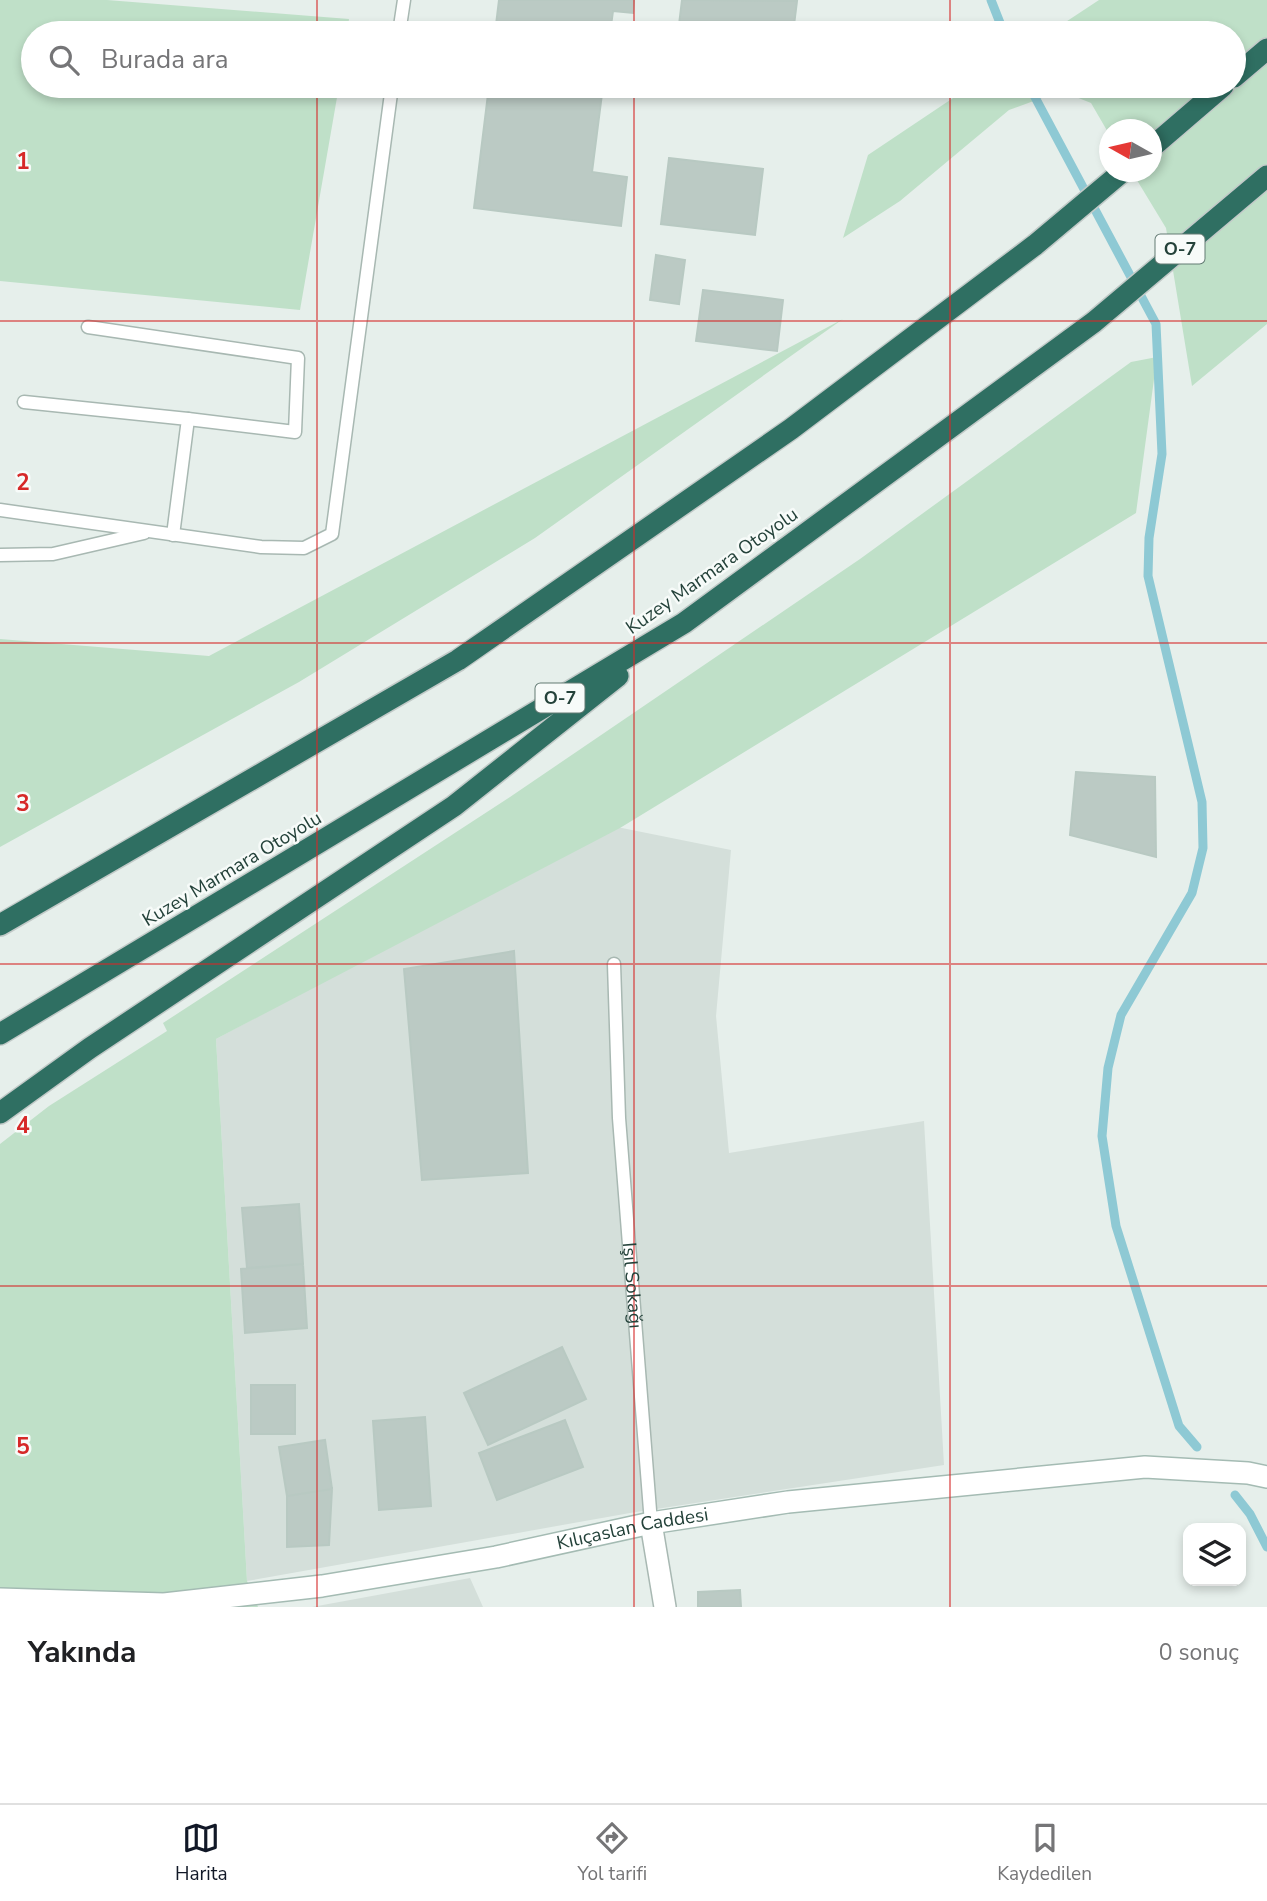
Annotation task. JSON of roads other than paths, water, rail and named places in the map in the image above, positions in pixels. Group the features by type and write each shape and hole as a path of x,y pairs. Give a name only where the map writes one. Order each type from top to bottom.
{"highway":[{"path":"1246,67 1267,49"},
{"path":"1162,138 1209,98"},
{"name":"Kuzey Marmara Otoyolu","path":"0,1034 684,623 1094,322 1267,176"},
{"path":"0,925 458,660 791,429 1035,245 1110,182"},
{"path":"0,1113 90,1048 454,806 684,623"}],"street":[{"name":"Kılıçaslan Caddesi","path":"0,1599 164,1604 322,1586 496,1557 651,1523 788,1502 1145,1467 1248,1473 1267,1478"},
{"name":"Işıl Sokağı","path":"651,1523 665,1607"}],"lane":[{"path":"401,21 404,0"},
{"path":"0,510 261,547 304,548 332,534 390,98"},
{"path":"24,402 295,432 298,358 88,327"},
{"path":"173,534 188,419"},
{"path":"0,555 53,554 151,531"},
{"name":"Işıl Sokağı","path":"614,964 619,1118 651,1523"}],"waterway":[{"path":"991,0 999,21"},
{"path":"1035,98 1156,324 1162,454 1149,538 1148,576 1202,802 1203,848 1192,893 1121,1015 1108,1068 1102,1136 1116,1226 1179,1426 1197,1447"},
{"path":"1235,1495 1250,1514 1267,1547"}]}
